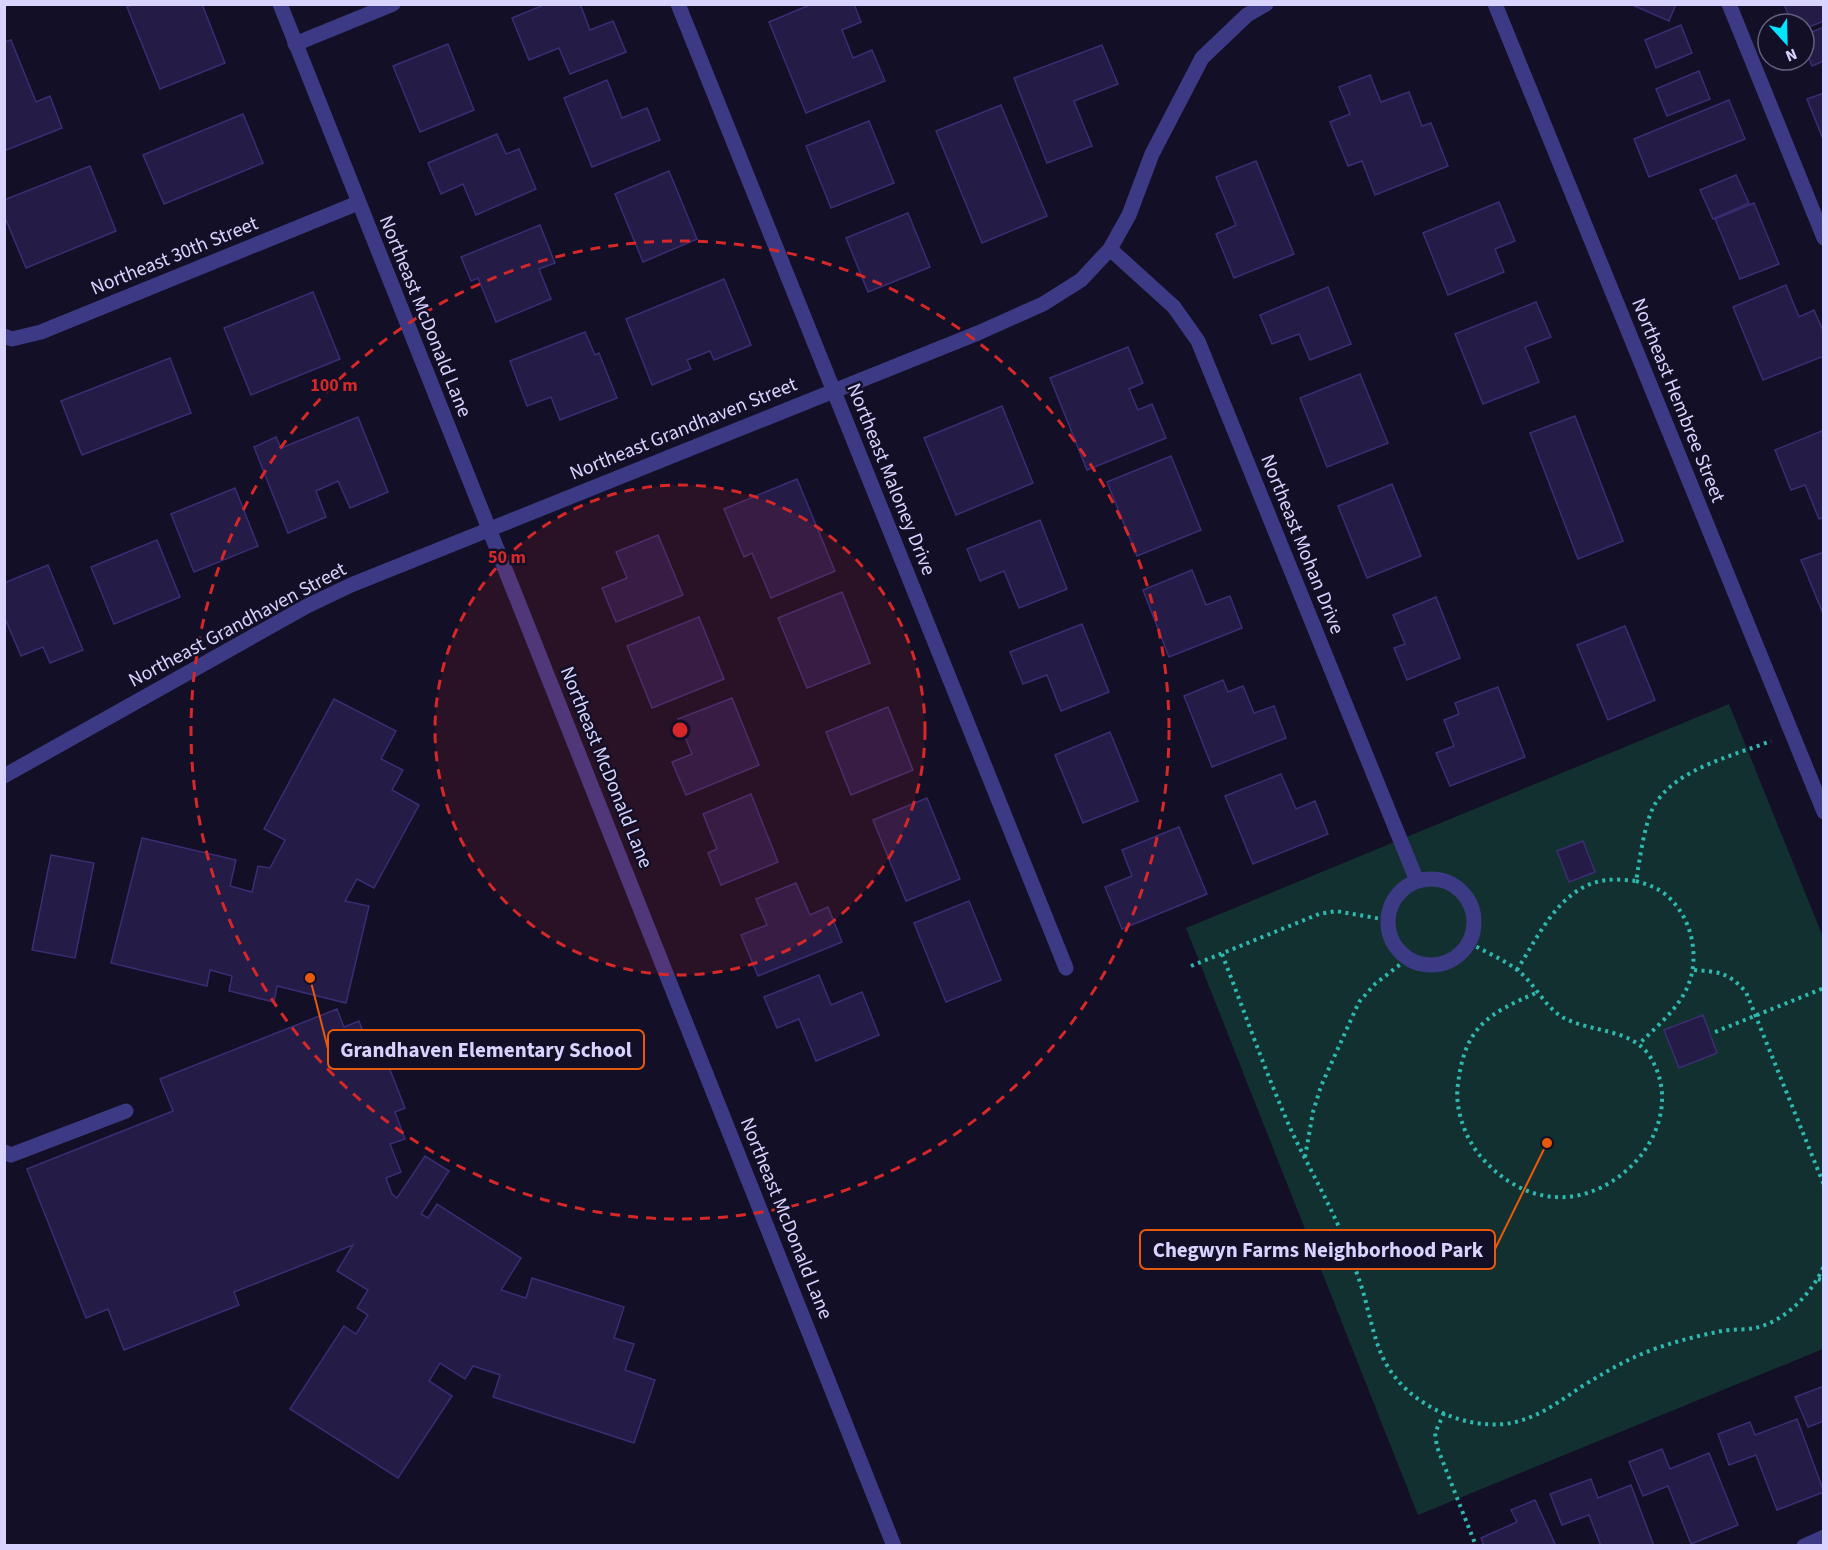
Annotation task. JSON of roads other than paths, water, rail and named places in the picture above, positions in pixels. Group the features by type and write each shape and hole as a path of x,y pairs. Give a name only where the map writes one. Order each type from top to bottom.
{"street":[{"name":"Northeast McDonald Lane","path":"280,4 894,1545"},
{"path":"296,44 393,4"},
{"name":"Northeast Maloney Drive","path":"678,4 1066,968"},
{"name":"Northeast Grandhaven Street","path":"4,776 307,606 351,585 978,333 1042,304 1081,280 1110,249 1129,215 1152,154 1202,58 1247,15 1266,4"},
{"name":"Northeast Hembree Street","path":"1495,4 1824,812"},
{"path":"1729,4 1824,238"},
{"name":"Northeast 30th Street","path":"4,336 12,339 41,332 358,203"},
{"name":"Northeast Mohan Drive","path":"1110,249 1174,307 1198,341 1417,880"},
{"path":"1437,878 1450,882 1464,893 1473,908 1475,924 1470,943 1462,953 1447,963 1429,966 1407,959 1394,946 1389,934 1387,920 1391,904 1400,891 1417,880 1437,878"},
{"path":"4,1152 11,1155 126,1111"},
{"path":"1804,1545 1824,1538"}],"place":[{"name":"Grandhaven Elementary School","path":"310,978"},
{"name":"Chegwyn Farms Neighborhood Park","path":"1547,1143"}]}
